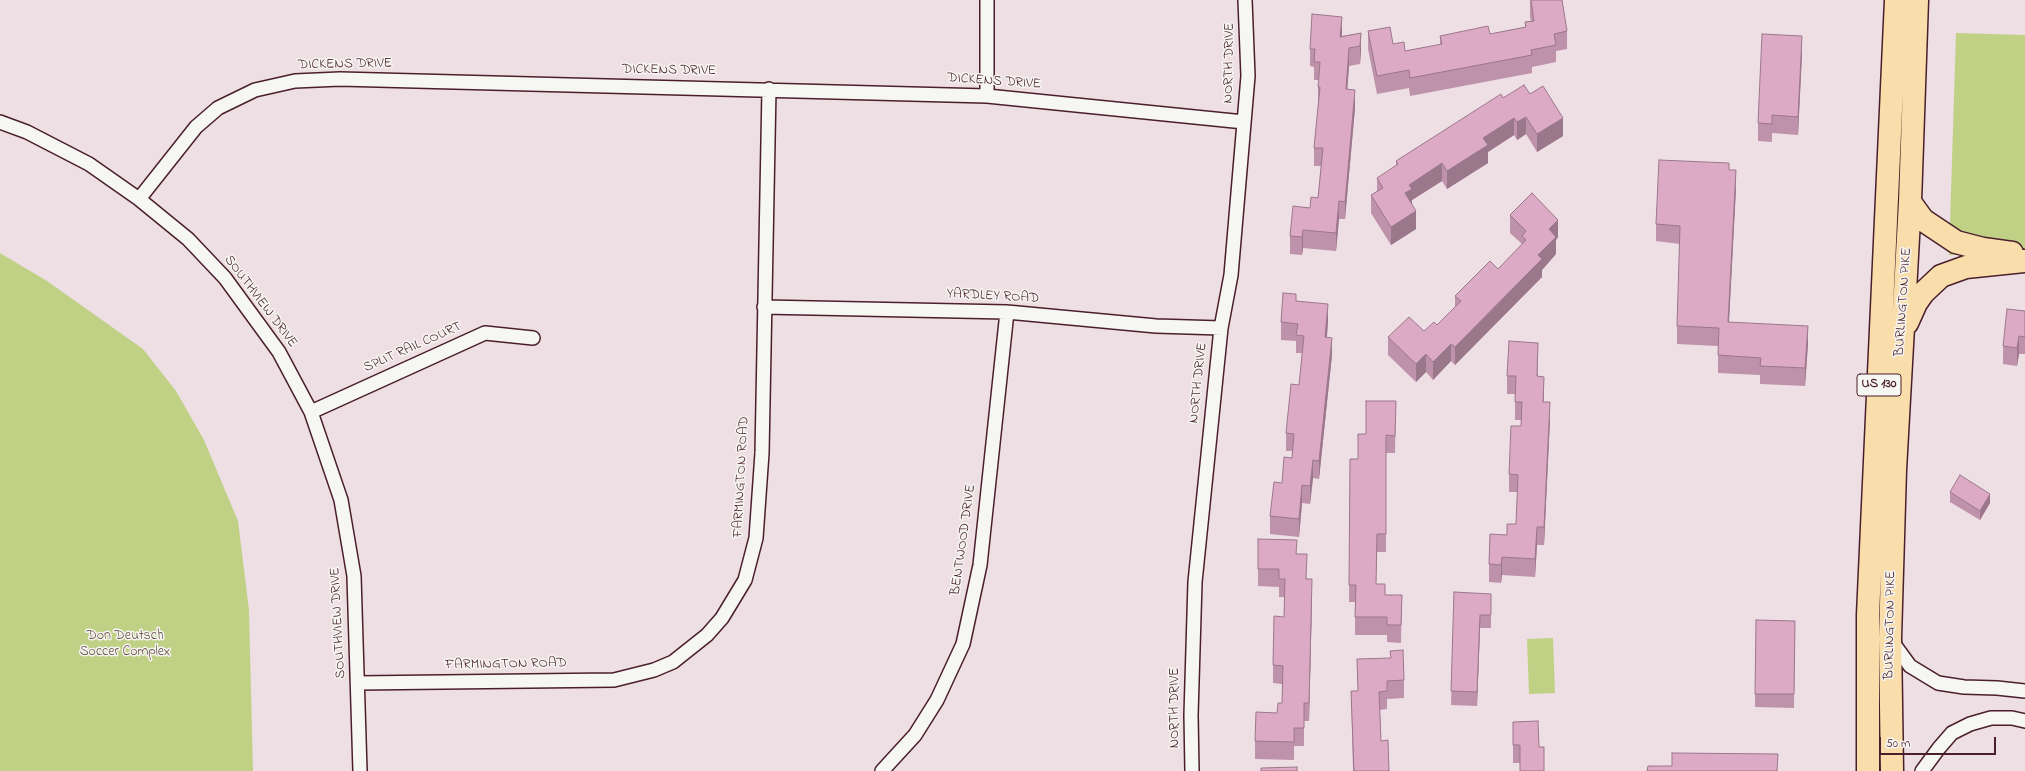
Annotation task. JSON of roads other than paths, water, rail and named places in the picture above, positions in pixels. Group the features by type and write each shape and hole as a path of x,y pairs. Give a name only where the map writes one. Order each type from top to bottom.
{"highway":[{"name":"BURLINGTON PIKE","path":"1868,771 1868,615 1896,0"},
{"name":"BURLINGTON PIKE","path":"1892,771 1890,638 1901,340 1910,202 1917,0"},
{"path":"1910,202 1923,220 1956,242 1983,250 2025,254"},
{"path":"1901,340 1911,311 1923,293 1941,276 1966,267 2025,260"}],"street":[{"path":"987,0 987,96"},
{"name":"NORTH DRIVE","path":"1192,771 1191,715 1195,582 1221,328 1231,275 1248,76 1245,0"},
{"name":"DICKENS DRIVE","path":"139,199 196,127 218,108 255,90 295,81 340,79 987,96 1244,122"},
{"name":"FARMINGTON ROAD","path":"358,683 614,680 654,670 672,662 707,635 722,618 745,580 756,538 762,453 769,90"},
{"name":"SOUTHVIEW DRIVE","path":"0,122 26,132 89,164 139,199 188,239 225,278 279,352 311,412 341,500 349,541 354,576 360,771"},
{"name":"YARDLEY ROAD","path":"764,307 1007,312 1156,326 1221,328"},
{"name":"BENTWOOD DRIVE","path":"882,771 915,736 937,700 963,644 980,565 1007,312"},
{"name":"SPLIT RAIL COURT","path":"311,412 485,333 533,338"},
{"path":"1890,638 1910,666 1938,683 1964,687 2025,691"},
{"path":"1922,771 1952,733 1970,724 1991,718 2012,718 2025,722"}],"park label":[{"name":"Don Deutsch Soccer Complex","path":"125,646"}]}
